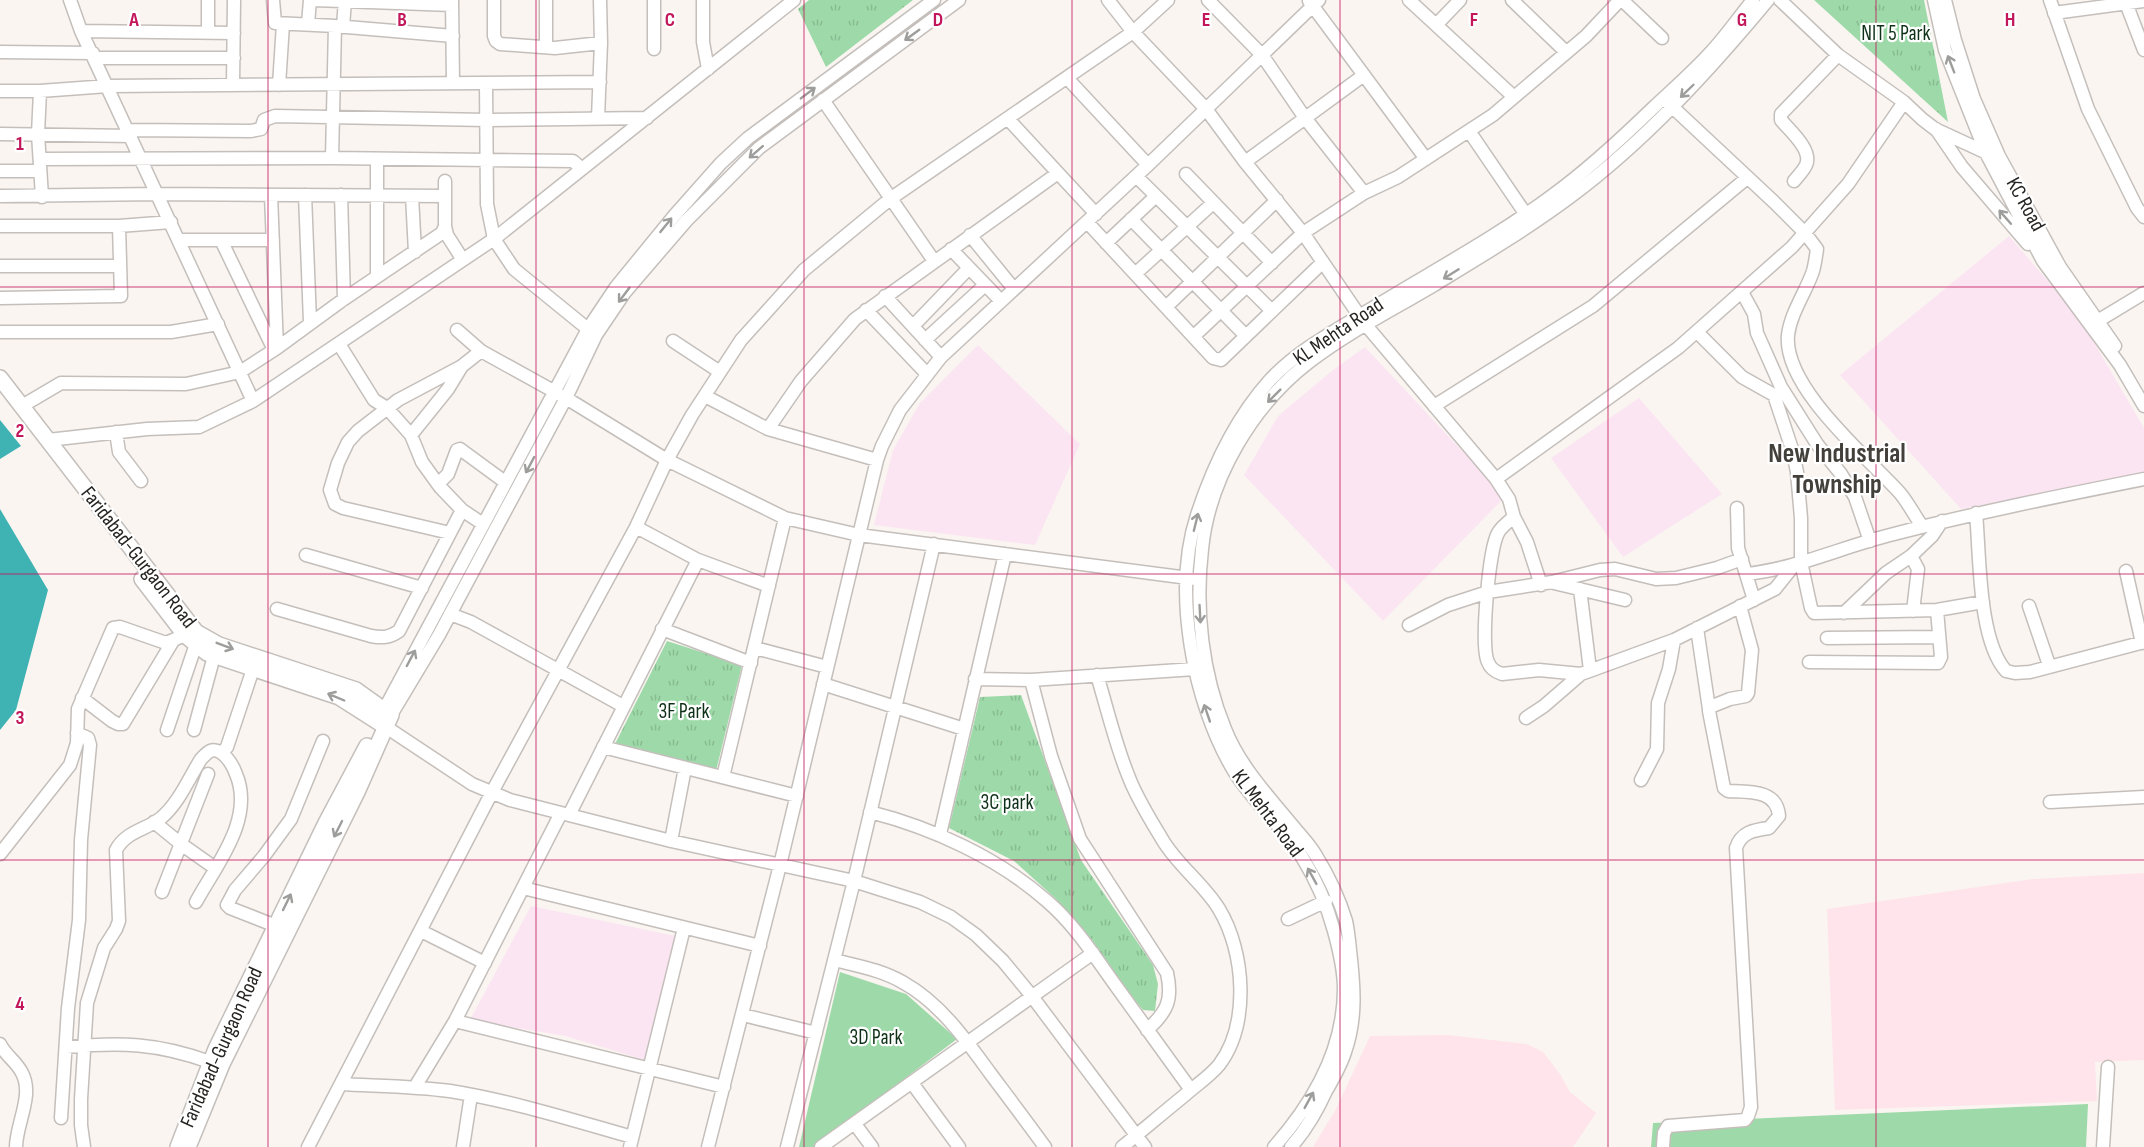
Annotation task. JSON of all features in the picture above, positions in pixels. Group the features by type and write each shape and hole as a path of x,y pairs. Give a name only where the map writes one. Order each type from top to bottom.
{"main road":[{"name":"Faridabad-Gurgaon Road","path":"0,378 48,440 186,637"},
{"name":"Faridabad-Gurgaon Road","path":"0,395 186,637 214,656 339,697 385,718"},
{"name":"Faridabad-Gurgaon Road","path":"186,637 196,632 219,645 356,690 385,718"},
{"name":"Faridabad-Gurgaon Road","path":"178,1147 210,1062 276,926 385,718"},
{"name":"Faridabad-Gurgaon Road","path":"188,1147 222,1064 357,792 385,718"}],"street":[{"path":"70,0 81,31 253,401"},
{"path":"208,0 208,32"},
{"path":"233,85 234,0"},
{"path":"273,0 275,23 453,36"},
{"path":"308,24 312,0 452,2 453,83"},
{"path":"494,0 496,41 500,44 555,48 601,43"},
{"path":"546,0 546,47"},
{"path":"598,118 600,0"},
{"path":"654,0 654,49"},
{"path":"703,0 703,42 708,69"},
{"path":"48,440 116,432 199,427 253,401 494,239 794,0"},
{"path":"385,718 553,391 592,332 616,287 674,216 721,163 748,138 934,0"},
{"path":"385,718 450,614 566,398 592,332 686,221 759,148 959,0"},
{"path":"1108,0 1133,32 1206,109 1245,162 1303,232 1362,320 1496,479 1509,499 1514,517 1547,584"},
{"path":"308,1147 491,794 636,527 667,460 741,340 804,270 890,199 1133,32 1167,0"},
{"path":"1208,0 1262,55 1305,118 1364,193"},
{"path":"1409,0 1514,97"},
{"path":"1436,25 1460,0"},
{"path":"1512,0 1566,52"},
{"path":"1194,336 1303,232 1364,193 1398,177 1493,115 1586,36 1621,0 1662,38"},
{"name":"KL Mehta Road","path":"1667,102 1753,0"},
{"name":"KL Mehta Road","path":"1291,1147 1322,1101 1346,1048 1353,1023 1354,1000 1347,924 1335,891 1314,852 1247,769 1225,731 1207,673 1189,557 1196,520 1214,468 1238,422 1271,379 1314,343 1362,320 1483,243 1528,219 1719,59 1768,0"},
{"path":"1780,0 1838,54 1904,102 1935,129 1962,167 2094,323 2144,406"},
{"path":"1934,0 1945,50 1986,153 2043,261"},
{"name":"KC Road","path":"1945,0 1974,99 1999,156 2060,267 2094,323 2144,390"},
{"path":"2050,0 2088,109 2142,210"},
{"path":"332,158 333,84 339,26 345,1"},
{"path":"2054,13 2144,1"},
{"path":"708,1147 780,865 877,460 900,410 941,357 1148,165 1262,55 1313,2 1426,159"},
{"path":"2126,3 2144,50"},
{"path":"279,85 283,24"},
{"path":"81,31 234,33"},
{"path":"0,52 234,58"},
{"path":"1794,181 1807,165 1807,156 1802,145 1780,120 1780,114 1838,54"},
{"path":"1245,162 1364,75"},
{"path":"1067,78 1148,165"},
{"path":"0,91 40,91 108,86 600,82"},
{"path":"486,83 487,204 494,239 514,269 592,332"},
{"path":"40,91 38,134 42,197"},
{"path":"823,100 934,261"},
{"path":"1667,102 1805,233 1817,249 1812,272 1788,334 1790,357 1797,375 1842,436 1901,495 1922,526"},
{"path":"1496,479 1678,348 1792,247 1848,184 1904,102"},
{"path":"0,134 251,131 261,129 264,120 270,117 487,120 647,118"},
{"path":"1008,119 1096,214"},
{"path":"1935,129 1986,153 1999,156"},
{"path":"1468,131 1528,219"},
{"path":"0,171 40,165 141,158 573,161 582,169"},
{"path":"377,159 377,276"},
{"path":"768,429 801,381 855,319 1058,173"},
{"path":"1186,174 1272,263"},
{"path":"1136,176 1271,310"},
{"path":"1434,406 1593,306 1747,178"},
{"path":"446,181 445,226 447,235 463,260"},
{"path":"0,196 158,194 445,196"},
{"path":"271,195 276,349"},
{"path":"305,195 310,322"},
{"path":"341,195 344,298"},
{"path":"412,196 415,252"},
{"path":"1106,243 1156,196"},
{"path":"1166,307 1276,200"},
{"path":"1135,274 1213,203"},
{"path":"1131,219 1246,336"},
{"path":"0,226 119,226 171,222"},
{"path":"1087,222 1213,358 1221,360 1323,262"},
{"path":"0,298 121,296 119,226"},
{"path":"22,406 62,384 186,384 240,372 276,349 344,298 442,233 445,226"},
{"path":"970,236 1014,289"},
{"path":"179,240 273,240"},
{"path":"221,240 276,349"},
{"path":"951,249 1001,301"},
{"path":"0,266 120,266"},
{"path":"913,326 969,268"},
{"path":"925,340 985,285"},
{"path":"1742,292 1754,314 1757,333 1781,387 1817,444 1841,474 1855,497 1870,541"},
{"path":"2094,323 2144,293"},
{"path":"885,296 941,357"},
{"path":"866,310 927,374"},
{"path":"0,332 171,332 218,324"},
{"path":"457,330 481,351 566,398 667,460 785,518 859,535 1194,578"},
{"path":"1697,332 1742,377 1774,394 1793,452 1797,472 1801,518 1798,563 1812,611 1844,613 1936,610 1983,602"},
{"path":"673,341 720,372"},
{"path":"339,344 374,400 387,408 411,435 422,462 438,484 462,510 483,524"},
{"path":"450,533 343,508 335,504 330,490 338,463 348,442 387,408 462,366 481,351"},
{"path":"411,435 448,389 462,366"},
{"path":"705,396 768,429 877,460"},
{"path":"116,432 119,452 141,481"},
{"path":"438,484 448,474 457,450 460,449 505,482"},
{"path":"1746,574 1768,572 1942,521 2144,479"},
{"path":"1737,508 1738,548 1754,600"},
{"path":"277,609 371,636 383,638 392,636 399,631 462,510"},
{"path":"1976,513 1988,635 2006,671 2015,674 2023,673 2143,642 2126,571"},
{"path":"1514,517 1498,533 1491,561 1484,645 1486,658 1491,667 1502,674 1539,670 1586,672"},
{"path":"723,777 785,518"},
{"path":"1844,613 1886,573 1911,556 1932,536 1942,521"},
{"path":"636,527 698,560 768,586"},
{"path":"787,1147 854,881 934,544"},
{"path":"940,834 1005,554"},
{"path":"306,555 422,588"},
{"path":"1911,556 1918,569 1913,611"},
{"path":"1409,625 1448,605 1488,592 1547,584 1600,570 1615,569 1656,579 1676,578 1742,559"},
{"path":"415,1087 455,1021 523,888 603,747 698,560"},
{"path":"1526,718 1586,672 1674,640 1775,589 1798,563"},
{"name":"KL Mehta Road","path":"1194,578 1187,612 1195,669 1207,716 1234,772 1301,856 1326,901 1337,944 1344,986 1341,1023 1329,1064 1304,1110 1274,1147"},
{"path":"1547,584 1625,600"},
{"path":"1580,589 1586,672"},
{"path":"1709,709 1718,702 1746,696 1748,693 1752,650 1740,606"},
{"path":"2029,606 2049,666"},
{"path":"1809,662 1938,663 1941,657 1936,610"},
{"path":"450,614 471,622 623,706"},
{"path":"0,854 65,772 75,753 76,714 113,628 120,627 162,642 186,637"},
{"path":"1663,1147 1664,1133 1668,1126 1745,1120 1748,1116 1750,1107 1736,848 1738,841 1750,831 1769,828 1779,816 1778,808 1770,797 1761,793 1728,791 1724,788 1697,628"},
{"path":"662,629 751,663"},
{"path":"81,698 112,722 123,724 186,637"},
{"path":"167,730 186,637"},
{"path":"1827,638 1938,637"},
{"path":"1641,780 1657,749 1658,703 1669,669 1674,640"},
{"path":"754,648 827,667"},
{"path":"194,730 214,656"},
{"path":"222,753 227,747 253,669"},
{"path":"975,680 1031,680 1195,669"},
{"path":"1097,675 1131,784 1169,849 1219,909 1233,941 1240,986 1232,1040 1218,1066 1122,1147"},
{"path":"1031,680 1051,756 1080,838 1167,973 1170,994 1167,1006 1161,1018 1147,1029"},
{"path":"823,684 964,729"},
{"path":"385,718 459,777 491,794 670,841 854,881 920,902 951,917 976,935 1031,995 1146,1147"},
{"path":"61,1118 68,1008 79,920 81,851 90,746 88,738 77,733"},
{"path":"276,926 230,908 228,901 291,819 323,741"},
{"path":"603,747 796,796"},
{"path":"84,1147 81,1116 89,993 104,948 119,921 116,850 128,836 154,822 172,806 206,754 213,750 222,753 238,777 240,807 234,836 196,902"},
{"path":"670,841 685,768"},
{"path":"162,892 208,774"},
{"path":"2050,802 2144,797"},
{"path":"870,812 940,834 1019,879 1059,913 1093,953 1191,1090"},
{"path":"154,822 215,868"},
{"path":"523,888 760,946"},
{"path":"1288,919 1326,901"},
{"path":"341,1084 415,1087 471,1095 519,1105 631,1142 684,928"},
{"path":"421,931 485,963"},
{"path":"821,1147 968,1043 1031,995 1093,953"},
{"path":"834,960 876,970 906,984 935,1006 968,1043 1046,1147"},
{"path":"743,1015 816,1033"},
{"path":"455,1021 724,1087"},
{"path":"66,1047 125,1043 183,1052 210,1062"},
{"path":"0,1044 25,1079 25,1099 17,1126 16,1147"},
{"path":"2103,1147 2108,1067"},
{"path":"912,1083 959,1147"},
{"path":"463,1147 471,1095"},
{"path":"855,1124 872,1147"}],"shaded area":[{"path":"2009,236 2079,317 2144,428 2144,473 1961,509 1840,375"},
{"path":"978,345 1080,444 1035,545 874,525 893,450 920,403"},
{"path":"1365,347 1505,497 1383,621 1244,475 1278,416 1333,370"},
{"path":"1639,398 1722,494 1623,557 1551,458"},
{"path":"2144,873 2144,1060 2095,1062 2097,1101 1835,1110 1827,909 2033,879"},
{"path":"531,906 676,936 645,1060 565,1036 470,1020"},
{"path":"1448,1035 1527,1044 1543,1052 1570,1092 1596,1113 1573,1147 1313,1147 1336,1109 1370,1036"}],"green space":[{"path":"809,0 913,0 826,67 798,9"},
{"name":"NIT 5 Park","path":"1814,0 1924,0 1948,122"},
{"name":"3F Park","path":"667,641 742,665 716,771 614,746"},
{"name":"3C park","path":"1021,695 1081,860 1153,965 1158,984 1155,1011 1143,1010 1114,974 1093,941 1055,898 1014,861 949,828 980,697"},
{"name":"3D Park","path":"840,972 906,994 957,1039 814,1147 799,1147"},
{"path":"2088,1104 2086,1147 1651,1147 1653,1123"}],"water":[{"path":"0,420 21,446 0,459"},
{"path":"0,509 48,590 16,710 0,730"}],"district":[{"name":"New Industrial Township","path":"1837,468"}]}
